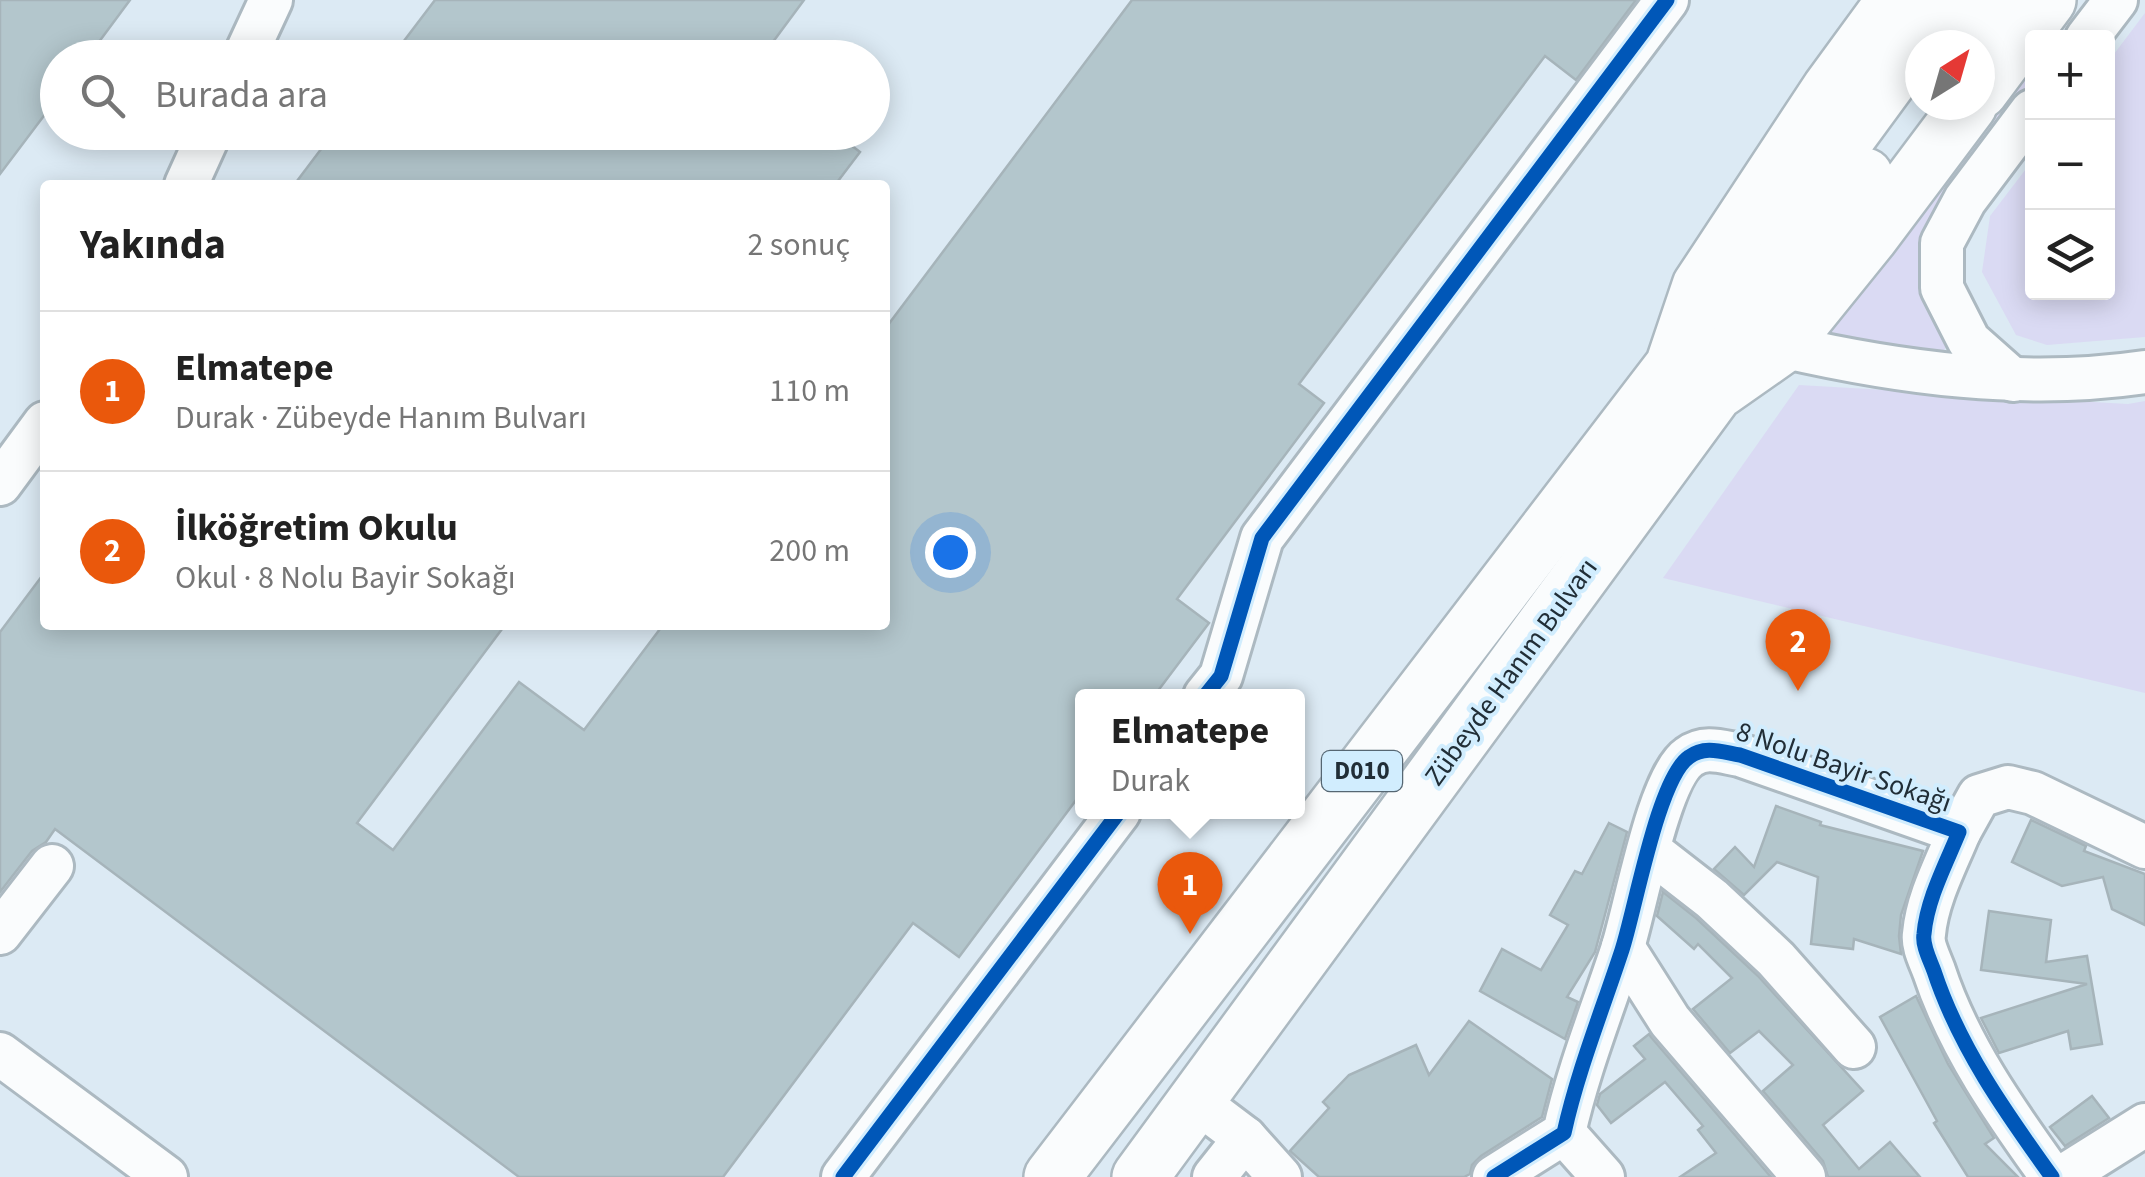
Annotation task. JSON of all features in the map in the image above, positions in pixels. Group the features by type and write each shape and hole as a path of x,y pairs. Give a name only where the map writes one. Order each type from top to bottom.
{"main road":[{"name":"D010","path":"1694,380 1700,286 1830,89 1895,0"},
{"path":"1825,199 1948,0"},
{"path":"1972,30 1994,0"},
{"path":"1995,70 2048,0"},
{"path":"1825,199 1905,116"},
{"name":"D010","path":"1694,380 1782,346 1958,120"},
{"name":"D010","path":"1694,380 1825,199"},
{"name":"Zübeyde Hanım Bulvarı","path":"1140,1177 1694,380"},
{"name":"Zübeyde Hanım Bulvarı","path":"1052,1177 1694,380"}],"street":[{"path":"253,40 272,0"},
{"path":"1211,689 1221,676 1262,538 1666,0"},
{"path":"2094,30 2116,0"},
{"path":"2013,380 1969,342 1942,288 1942,244 1965,200 2025,120"},
{"path":"188,180 202,150"},
{"path":"1782,346 1865,364 2013,380 2092,380 2145,372"},
{"path":"0,484 40,430"},
{"name":"8 Nolu Bayir Sokağı","path":"1564,1133 1575,1084 1623,947 1674,773 1688,758 1707,749 1740,756 1959,832 1922,938 1968,1050 2052,1177"},
{"path":"1959,832 1979,796 2008,786 2033,793 2145,847"},
{"path":"843,1177 1113,819"},
{"path":"1649,850 1712,898 1776,960 1854,1048"},
{"path":"0,933 52,866"},
{"path":"1623,947 1670,1022 1804,1177"},
{"path":"0,1054 166,1177"},
{"path":"1196,1100 1244,1138 1280,1177"},
{"path":"2062,1177 2145,1125"},
{"path":"1494,1177 1564,1133 1603,1177"},
{"path":"1214,1177 1244,1138"}],"shaded area":[{"path":"2145,13 2145,337 2047,345 2016,335 1982,272 1990,216 2025,170 2025,300 2115,300 2115,53"},
{"path":"2025,63 2025,112 1924,253 1953,338 1938,358 1818,337 1982,120 1995,120 1995,103"},
{"path":"1799,385 2128,404 2145,401 2145,693 1663,578"}],"building":[{"path":"0,0 130,0 100,40 40,40 40,121 0,174"},
{"path":"435,0 804,0 774,40 405,40"},
{"path":"1132,0 1636,0 1576,80 1545,56 1299,384 1324,403 1177,599 1209,623 1159,689 1075,689 1075,801 959,957 913,923 723,1177 519,1177 55,829 0,892 0,632 40,579 40,630 501,630 357,823 393,850 519,682 584,730 659,630 890,630 890,322"},
{"path":"320,150 860,152 839,180 298,180"},
{"path":"1776,806 1821,822 1820,825 1923,851 1901,915 1901,954 1854,939 1853,949 1811,944 1818,877 1777,862 1744,895 1714,869 1735,847 1754,867"},
{"path":"2031,820 2086,846 2084,851 2145,874 2145,925 2112,909 2103,877 2062,886 2012,862"},
{"path":"1609,823 1627,832 1595,952 1567,997 1578,1002 1565,1039 1480,991 1502,949 1541,970 1568,925 1550,915 1575,871 1582,874"},
{"path":"1663,892 1758,976 1863,1091 1823,1125 1859,1169 1890,1142 1920,1177 1828,1177 1823,1161 1763,1091 1793,1065 1759,1031 1730,1053 1693,1009 1732,978 1698,944 1694,949 1657,916"},
{"path":"1989,911 2051,920 2046,962 2087,956 2102,1044 2071,1049 2068,1031 1999,1053 1981,1018 2087,984 1981,970"},
{"path":"1916,996 1948,1064 1994,1138 1985,1144 2018,1177 1968,1177 1934,1123 1937,1121 1880,1017"},
{"path":"1469,1021 1552,1079 1542,1117 1481,1156 1470,1174 1319,1177 1290,1151 1329,1108 1323,1102 1349,1075 1416,1045 1429,1075"},
{"path":"1649,1034 1771,1177 1680,1177 1716,1153 1698,1130 1703,1126 1665,1082 1611,1123 1597,1105 1600,1094 1645,1059 1634,1046"},
{"path":"2092,1096 2109,1118 2065,1146 2050,1127"}],"cycle path":[{"path":"1211,689 1221,676 1262,538 1667,0"},
{"path":"1494,1177 1564,1133 1667,791 1689,757 1707,750 1740,755 1959,832 1929,908 1925,948 1970,1053 2052,1177"},
{"path":"843,1177 1114,819"}],"place":[{"name":"İlköğretim Okulu","path":"1798,691"},
{"name":"Elmatepe","path":"1190,934"}]}
